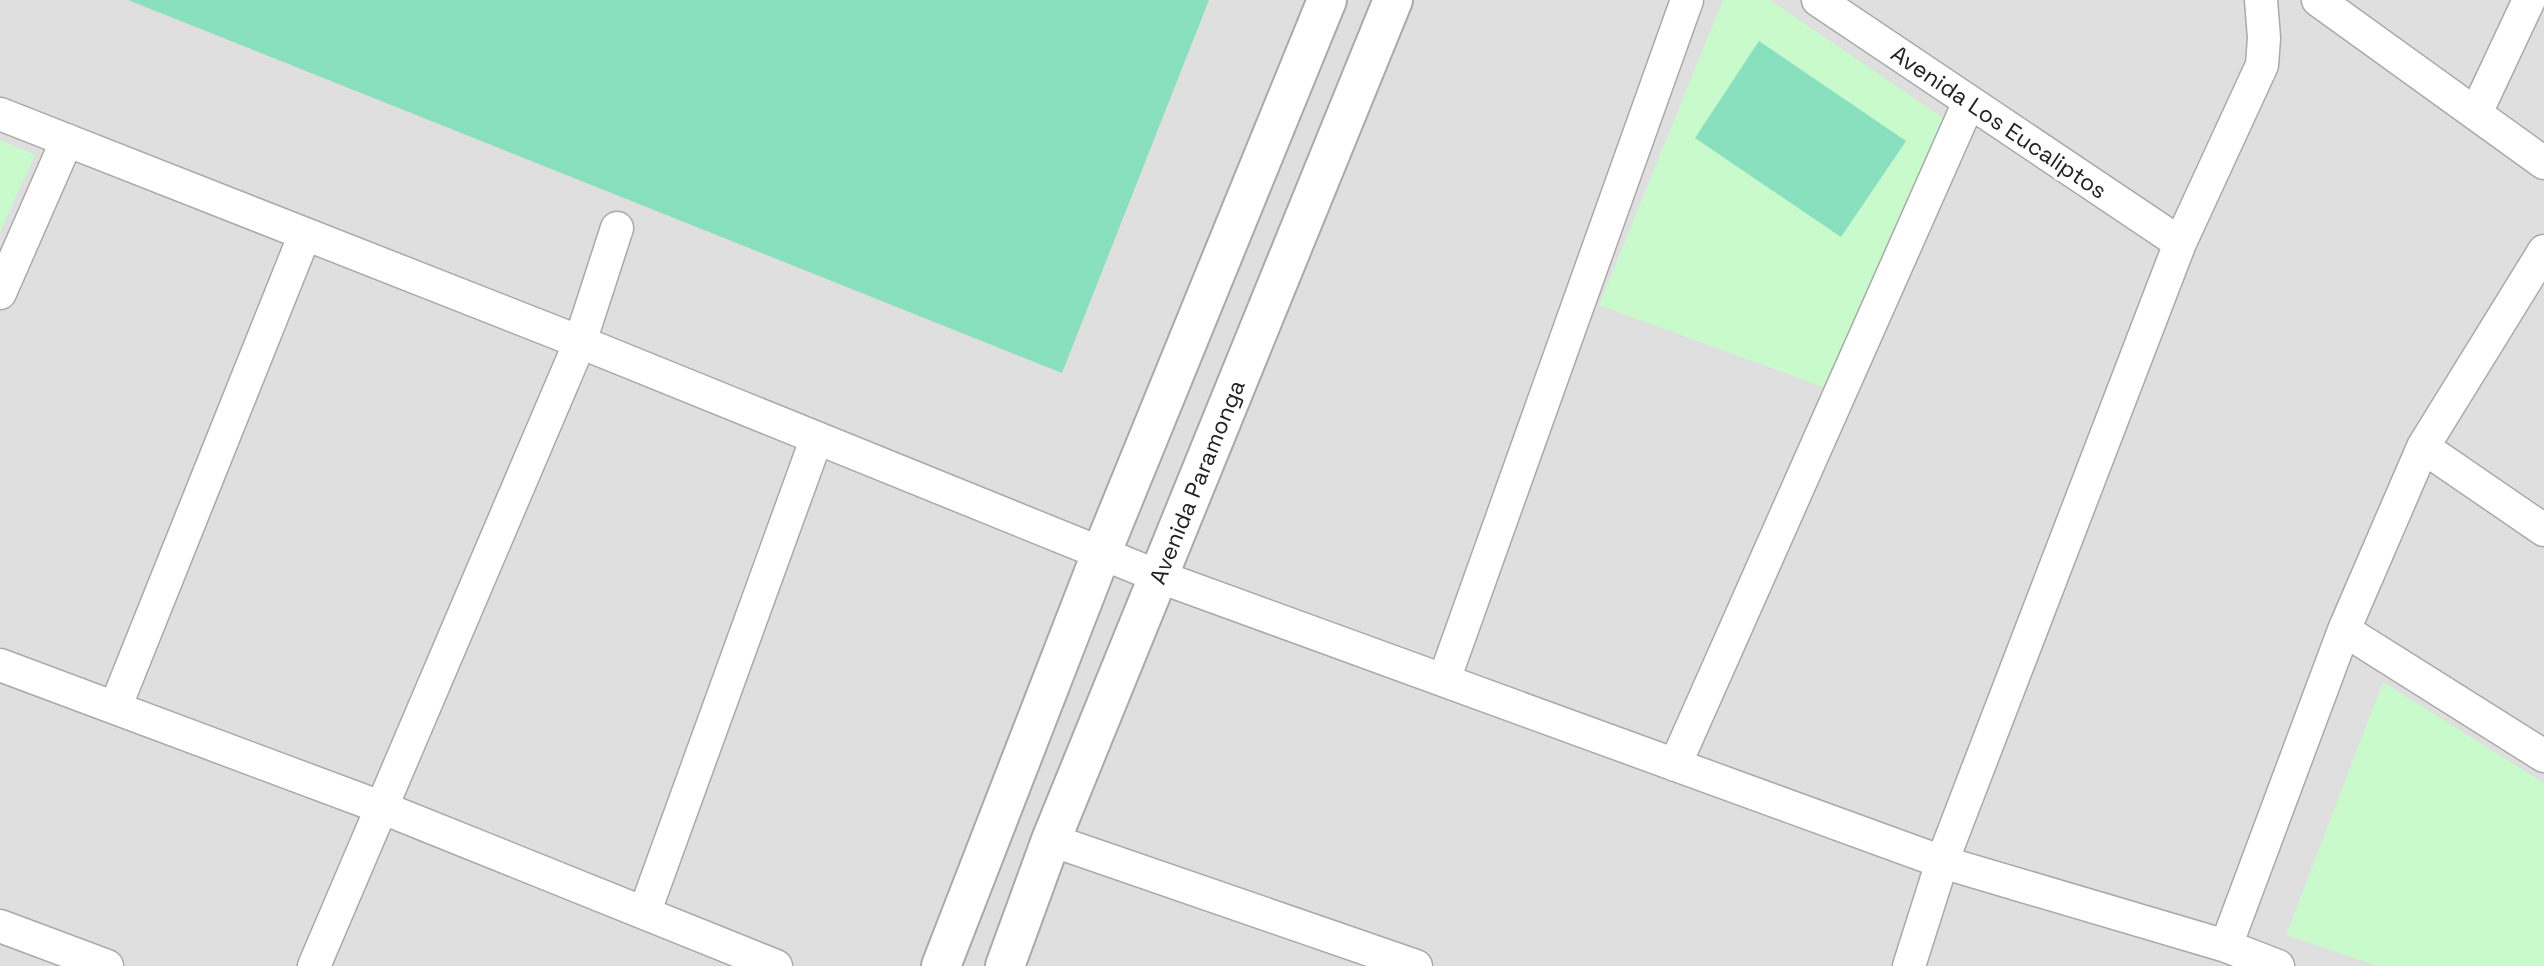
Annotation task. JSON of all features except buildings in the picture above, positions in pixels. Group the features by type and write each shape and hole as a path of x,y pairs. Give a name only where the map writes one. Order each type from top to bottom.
{"street":[{"path":"941,966 1101,554 1326,0"},
{"name":"Avenida Paramonga","path":"1005,966 1051,840 1393,0"},
{"path":"1444,680 1687,0"},
{"name":"Avenida Los Eucaliptos","path":"1818,0 2180,243"},
{"path":"1909,966 1942,862 2180,243 2262,65 2264,38 2261,0"},
{"path":"2318,0 2544,163"},
{"path":"2476,113 2529,0"},
{"path":"1675,765 1969,102"},
{"path":"0,114 580,342 816,440 1160,577 1942,862 2226,946 2278,966"},
{"path":"0,293 67,140"},
{"path":"314,966 580,342 617,228"},
{"path":"116,708 305,234"},
{"path":"2226,946 2344,630 2423,447 2544,251"},
{"path":"645,911 816,440"},
{"path":"2423,447 2544,530"},
{"path":"2344,630 2544,756"},
{"path":"0,665 383,808 645,911 776,966"},
{"path":"1051,840 1357,955 1416,966"},
{"path":"1,930 107,966"}],"shaded area":[{"path":"0,0 2544,0 2544,966 0,966"}],"green space":[{"path":"128,0 1209,0 1062,373"},
{"path":"1723,0 1770,0 1946,120 1837,392 1599,305"},
{"path":"1759,41 1906,141 1841,237 1695,138"},
{"path":"0,140 35,155 0,232"},
{"path":"2383,682 2544,783 2544,966 2378,966 2286,935"}]}
